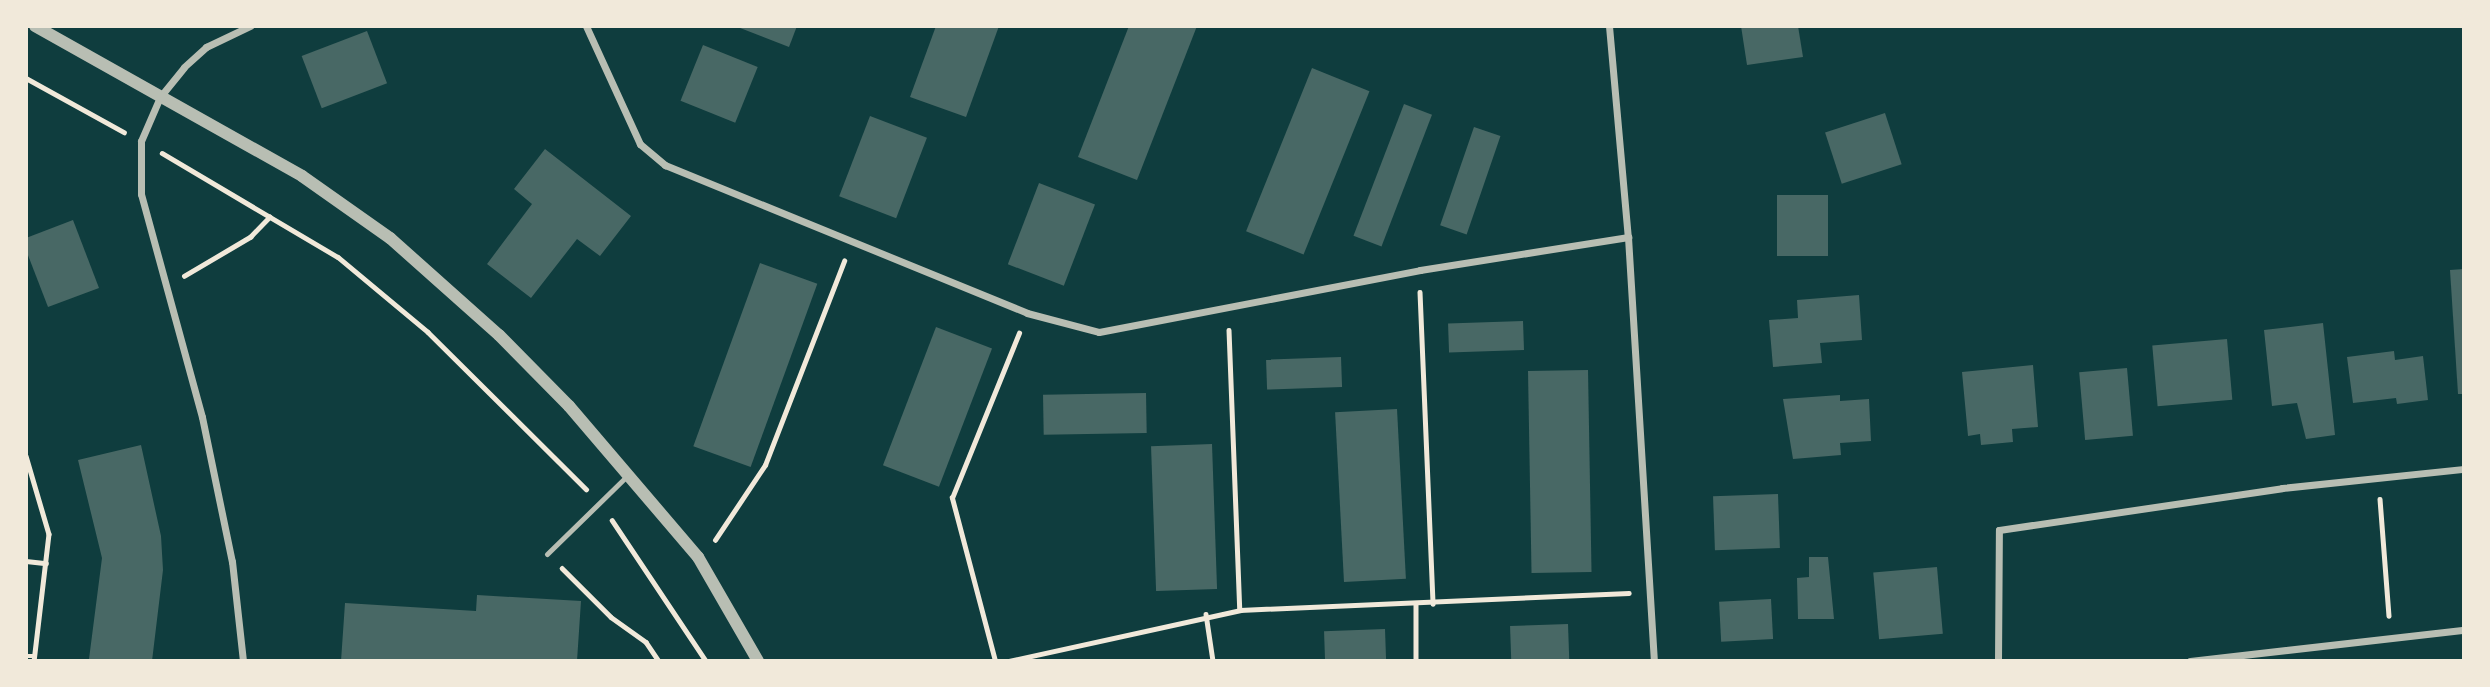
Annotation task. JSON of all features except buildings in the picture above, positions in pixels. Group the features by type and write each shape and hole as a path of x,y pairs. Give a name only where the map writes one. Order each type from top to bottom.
{"street":[{"path":"35,26 302,176 390,238 499,335 628,475 698,557 758,661"},
{"path":"243,661 230,548 189,363 164,285 141,194 141,141 160,97 206,47 250,26"},
{"path":"586,26 640,144 665,165 1027,313 1099,332 1420,270 1628,237"},
{"path":"1609,26 1628,237 1654,661"},
{"path":"1998,661 1999,530 2378,478 2464,469"},
{"path":"2190,661 2464,630"}],"lane":[{"path":"547,554 628,475"}],"path":[{"path":"26,78 141,141 338,257 428,332 600,504 706,661"},
{"path":"164,285 225,254 269,217"},
{"path":"698,557 723,533 765,465 852,240"},
{"path":"1420,270 1433,604"},
{"path":"1228,308 1240,610"},
{"path":"995,661 952,498 1027,313"},
{"path":"26,456 50,534 35,659 26,656"},
{"path":"2378,478 2391,638"},
{"path":"547,554 611,617 646,642 659,661"},
{"path":"26,561 46,563"},
{"path":"1009,661 1206,614 1240,610 1433,604 1649,592"},
{"path":"1416,603 1416,661"},
{"path":"1206,614 1213,661"}]}
